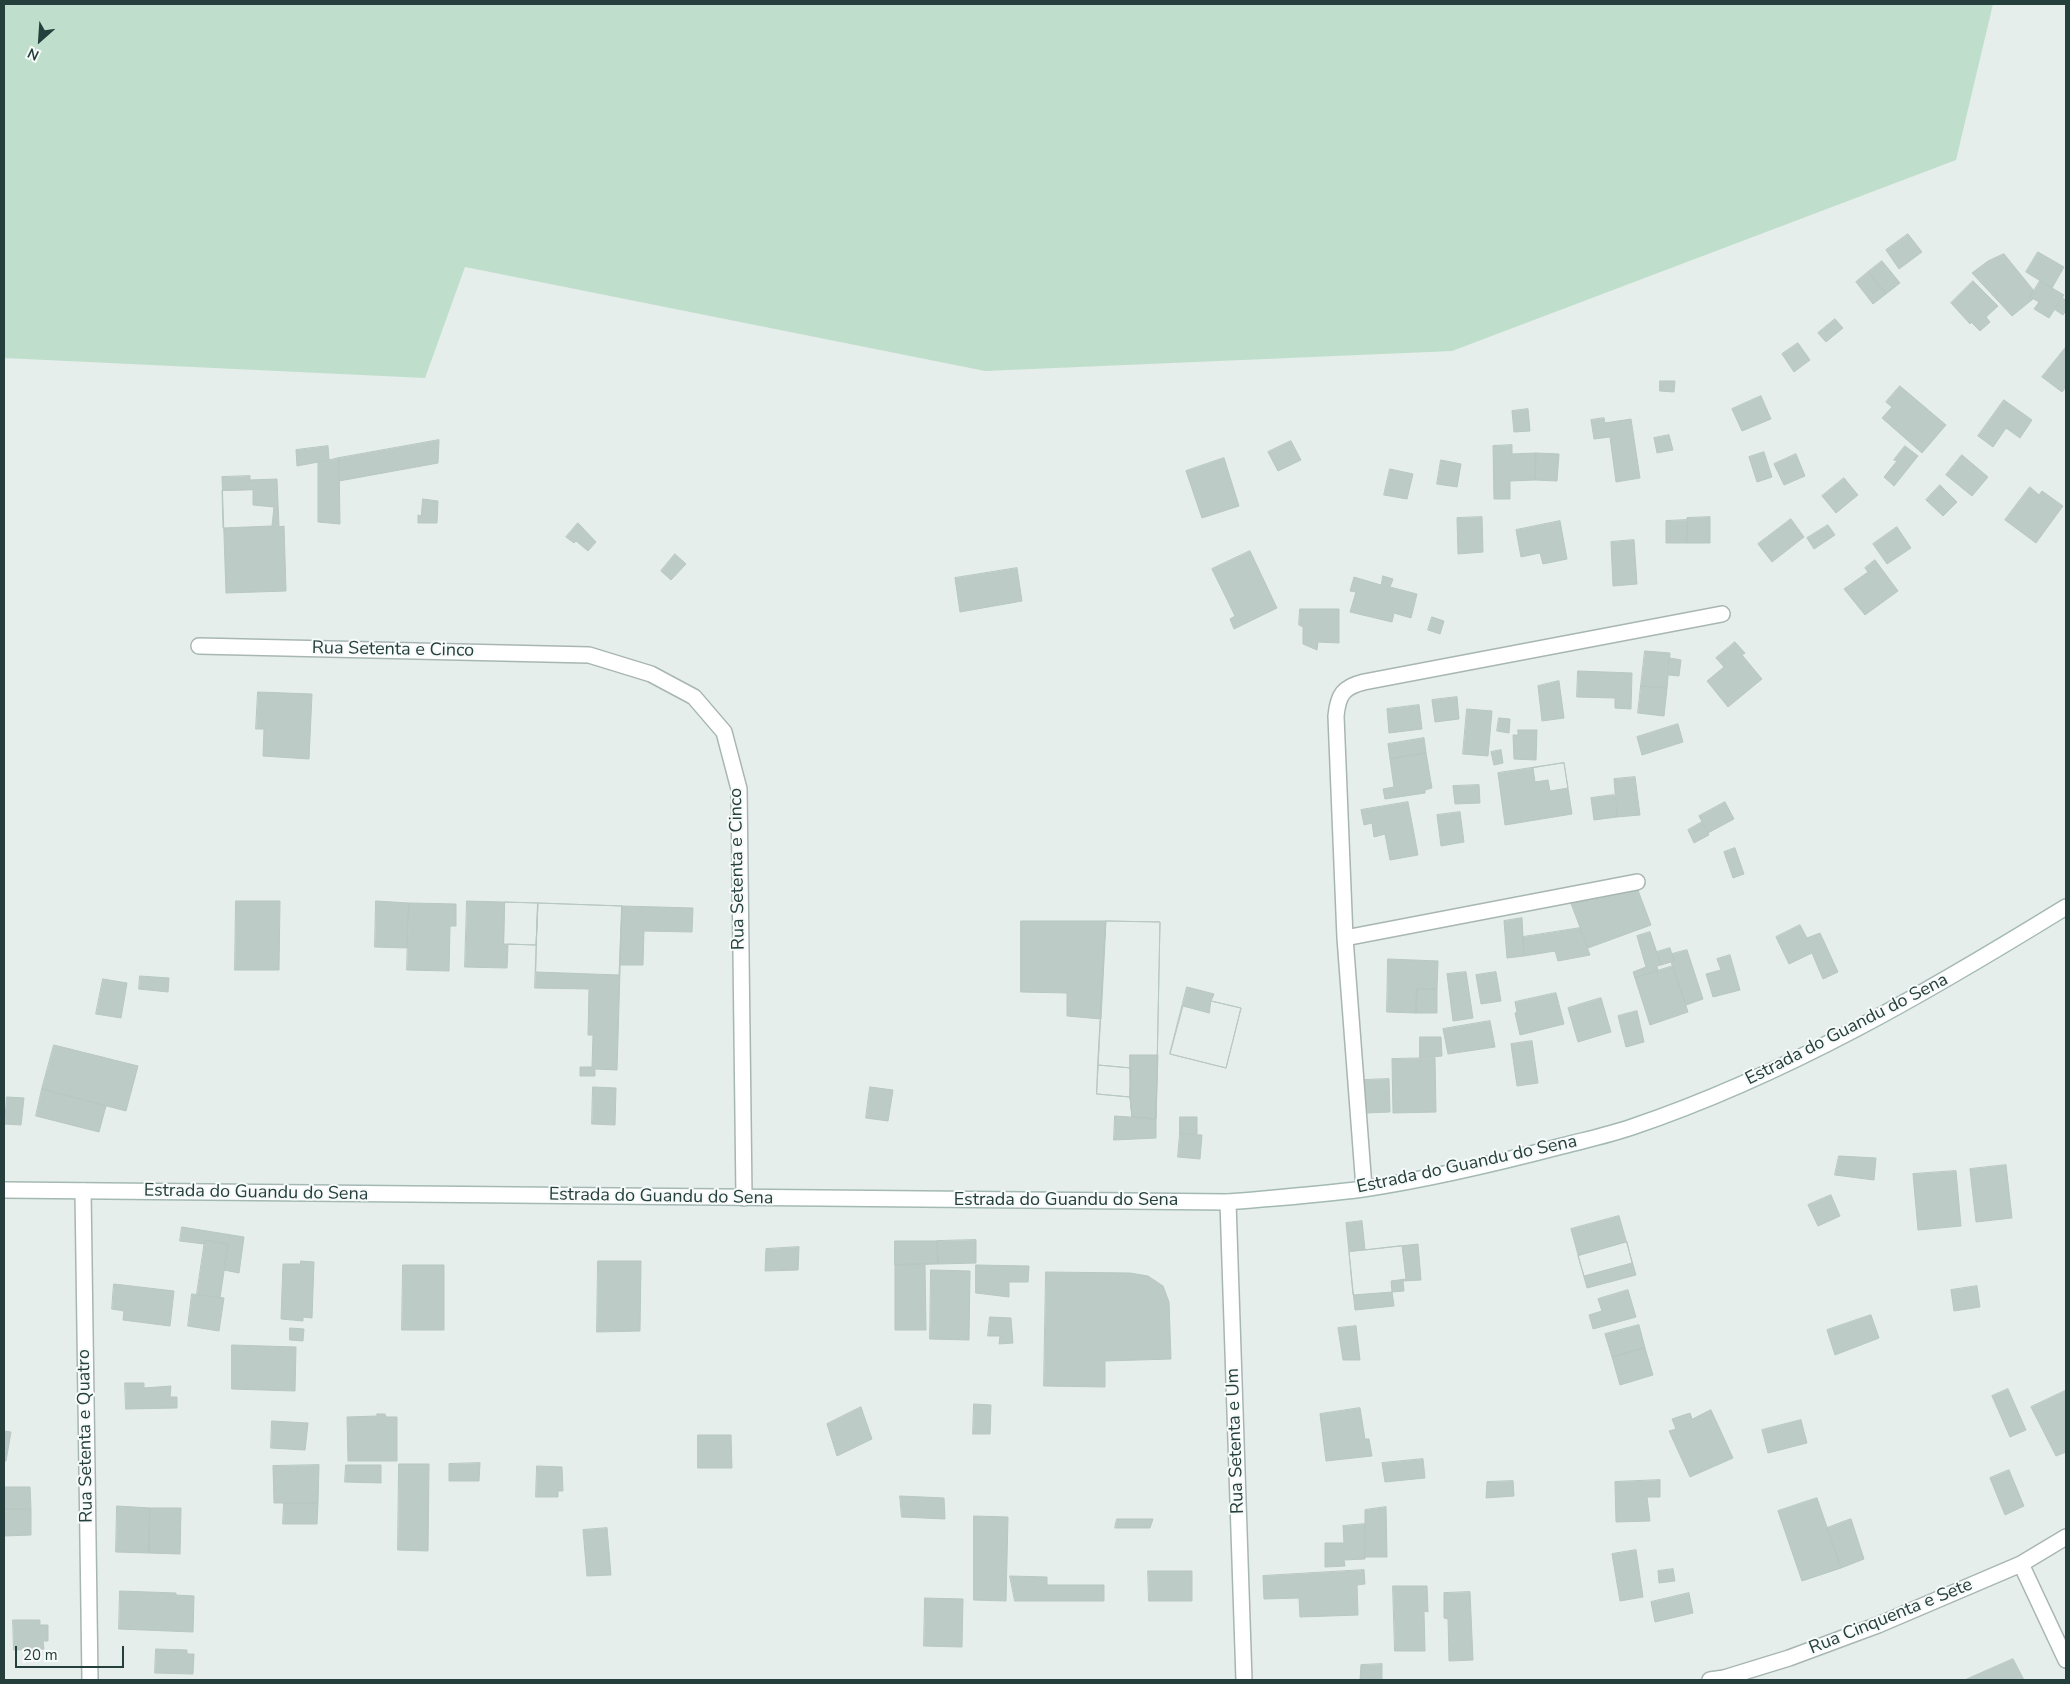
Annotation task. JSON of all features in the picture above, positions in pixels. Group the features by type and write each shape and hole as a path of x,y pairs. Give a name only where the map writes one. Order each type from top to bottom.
{"street":[{"path":"1364,1188 1345,938 1336,716 1339,699 1352,685 1364,682 1722,614"},
{"name":"Rua Setenta e Cinco","path":"199,646 589,655 651,674 694,697 724,732 739,789 744,1198"},
{"path":"1345,938 1638,882"},
{"name":"Estrada do Guandu do Sena","path":"4,1190 1228,1202 1364,1188 1435,1176 1631,1128 1759,1078 1976,963 2066,907"},
{"name":"Rua Setenta e Quatro","path":"82,1191 90,1680"},
{"name":"Rua Setenta e Um","path":"1228,1202 1244,1680"},
{"name":"Rua Cinquenta e Sete","path":"1710,1680 1724,1678 1789,1658 1878,1625 2021,1564 2066,1537"},
{"path":"2021,1564 2066,1660"}],"green space":[{"path":"4,4 1993,4 1956,160 1452,351 985,371 465,267 425,378 4,358"}],"building":[{"path":"1908,234 1922,252 1899,269 1886,250"},
{"path":"2038,252 2064,267 2052,288 2026,272"},
{"path":"2004,254 2034,291 2030,297 2033,299 2012,316 1972,273 1988,261"},
{"path":"1882,261 1900,283 1886,294 1868,272"},
{"path":"1868,272 1886,294 1873,304 1856,282"},
{"path":"1973,281 1998,306 1986,317 1990,322 1980,331 1971,322 1970,324 1951,303"},
{"path":"2040,281 2064,295 2049,318 2034,309 2039,302 2030,297"},
{"path":"2063,298 2066,301 2066,310 2063,315 2054,309"},
{"path":"1835,319 1843,328 1826,342 1818,333"},
{"path":"1798,343 1810,360 1794,372 1782,354"},
{"path":"2066,347 2066,387 2062,392 2042,377"},
{"path":"1660,381 1675,381 1674,392 1660,391"},
{"path":"1900,386 1946,425 1922,453 1882,418 1892,407 1886,402"},
{"path":"1761,396 1771,419 1742,431 1732,409"},
{"path":"2004,400 2032,420 2020,438 2006,428 1993,447 1978,436"},
{"path":"1528,409 1530,431 1514,432 1512,411"},
{"path":"1604,418 1605,423 1631,419 1640,478 1616,482 1610,437 1594,439 1591,420"},
{"path":"1669,435 1673,450 1657,453 1654,438"},
{"path":"439,440 438,463 339,481 339,458"},
{"path":"1291,441 1301,460 1278,471 1268,452"},
{"path":"1512,445 1512,454 1536,453 1535,480 1510,481 1510,499 1494,499 1493,446"},
{"path":"328,446 329,460 297,466 296,450"},
{"path":"1905,446 1918,456 1894,486 1884,477 1897,461 1894,460"},
{"path":"1764,452 1772,477 1757,482 1749,457"},
{"path":"1536,453 1559,454 1557,481 1535,480"},
{"path":"1796,454 1805,476 1784,485 1774,464"},
{"path":"1962,455 1988,477 1972,496 1946,475"},
{"path":"339,458 340,524 318,522 318,463"},
{"path":"1224,458 1239,506 1202,518 1186,471"},
{"path":"1441,460 1461,464 1457,487 1437,484"},
{"path":"1390,469 1413,474 1407,499 1384,495"},
{"path":"250,476 250,480 277,479 279,527 284,526 286,591 226,593 222,477"},
{"path":"1844,478 1858,495 1836,513 1822,496"},
{"path":"1940,485 1957,502 1943,516 1926,500"},
{"path":"2030,487 2039,495 2042,491 2063,506 2036,543 2005,520"},
{"path":"253,490 253,505 274,507 272,526 223,528 222,491"},
{"path":"423,499 438,501 437,523 418,523 418,515 421,516"},
{"path":"1482,517 1483,552 1458,554 1457,518"},
{"path":"1710,517 1710,543 1687,543 1687,518"},
{"path":"1791,519 1804,537 1772,562 1758,544"},
{"path":"1687,520 1687,543 1666,543 1666,521"},
{"path":"1560,521 1567,559 1543,564 1540,553 1521,557 1516,530"},
{"path":"578,523 596,542 588,551 576,541 574,543 566,537"},
{"path":"1828,525 1835,535 1814,549 1807,538"},
{"path":"1897,527 1911,548 1887,564 1873,544"},
{"path":"1634,540 1637,584 1613,586 1611,542"},
{"path":"1250,551 1277,608 1234,629 1230,619 1235,616 1212,569"},
{"path":"675,554 686,564 671,580 661,571"},
{"path":"1875,560 1898,591 1865,615 1844,589 1868,572 1865,568"},
{"path":"1017,568 1022,601 960,612 955,578"},
{"path":"1383,576 1393,579 1390,587 1417,594 1411,618 1394,613 1392,622 1350,612 1356,592 1350,591 1354,577 1381,585"},
{"path":"1300,609 1339,609 1339,643 1318,642 1317,650 1303,644 1303,627 1299,625"},
{"path":"1432,617 1444,621 1440,634 1428,630"},
{"path":"1735,642 1745,653 1742,655 1762,679 1728,707 1707,681 1724,667 1716,658"},
{"path":"1645,651 1670,653 1667,688 1641,686"},
{"path":"1670,658 1681,660 1679,676 1669,675"},
{"path":"1578,671 1632,673 1631,709 1615,708 1615,698 1577,697"},
{"path":"1559,681 1564,718 1542,721 1538,686"},
{"path":"1641,686 1667,688 1664,716 1638,713"},
{"path":"258,692 312,694 309,759 263,756 264,729 256,729"},
{"path":"1457,697 1459,719 1435,722 1432,700"},
{"path":"1419,705 1422,729 1389,733 1387,709"},
{"path":"1467,709 1492,711 1488,756 1463,754"},
{"path":"1499,718 1510,719 1509,733 1497,731"},
{"path":"1678,724 1683,742 1642,755 1637,737"},
{"path":"1518,730 1537,730 1536,760 1514,759 1513,735 1518,735"},
{"path":"1424,738 1426,753 1390,759 1388,744"},
{"path":"1501,750 1503,763 1494,765 1491,752"},
{"path":"1426,753 1432,788 1425,790 1425,793 1385,799 1383,789 1394,787 1390,759"},
{"path":"1564,763 1572,814 1505,825 1498,773"},
{"path":"1564,763 1568,788 1550,791 1548,780 1535,782 1533,768"},
{"path":"1635,777 1640,815 1617,817 1614,779"},
{"path":"1479,785 1480,803 1455,804 1453,786"},
{"path":"1614,795 1617,817 1594,820 1591,798"},
{"path":"1408,802 1418,855 1390,860 1385,834 1374,837 1372,823 1364,825 1361,810"},
{"path":"1725,802 1734,819 1708,833 1699,816"},
{"path":"1460,812 1464,842 1441,846 1437,815"},
{"path":"1702,822 1709,835 1694,843 1688,830"},
{"path":"1735,848 1744,874 1733,878 1724,852"},
{"path":"1636,885 1651,925 1588,948 1570,901 1596,892 1599,899"},
{"path":"236,901 280,901 279,970 235,970"},
{"path":"376,901 409,903 407,948 375,947"},
{"path":"467,901 538,903 536,945 508,944 507,968 465,967"},
{"path":"505,902 538,903 536,945 504,944"},
{"path":"409,903 456,904 456,926 450,926 449,971 407,970"},
{"path":"538,903 622,906 617,1070 595,1069 595,1076 580,1076 580,1067 592,1067 593,1035 588,1035 589,989 535,988"},
{"path":"538,903 622,906 619,975 536,972"},
{"path":"622,906 693,908 692,932 644,931 643,965 620,965"},
{"path":"1522,918 1524,956 1507,958 1504,921"},
{"path":"1021,921 1106,921 1101,1019 1067,1016 1067,993 1021,992"},
{"path":"1106,921 1160,922 1156,1119 1132,1117 1130,1097 1131,1068 1098,1065"},
{"path":"1106,921 1160,922 1156,1119 1132,1117 1130,1097 1097,1094"},
{"path":"1800,925 1807,938 1820,933 1838,972 1823,979 1812,953 1789,964 1776,937"},
{"path":"1580,928 1590,955 1558,961 1555,951 1524,956 1523,937"},
{"path":"1650,932 1661,965 1657,966 1658,971 1635,978 1633,972 1646,967 1637,936"},
{"path":"1670,948 1674,961 1661,965 1657,952"},
{"path":"1687,950 1703,999 1686,1005 1671,962 1674,961 1672,954"},
{"path":"1730,955 1740,990 1713,997 1706,974 1721,970 1717,959"},
{"path":"1388,959 1438,961 1437,989 1417,989 1416,1013 1387,1012"},
{"path":"1673,966 1688,1012 1650,1025 1635,978"},
{"path":"1466,972 1473,1018 1453,1021 1447,974"},
{"path":"1496,972 1501,1001 1481,1004 1476,975"},
{"path":"140,976 169,978 168,992 139,989"},
{"path":"103,979 127,983 121,1018 96,1014"},
{"path":"1187,987 1214,994 1211,1001 1241,1008 1226,1068 1170,1054"},
{"path":"1417,989 1437,989 1437,1013 1416,1013"},
{"path":"1556,993 1564,1024 1520,1035 1515,1013 1517,1012 1515,1002"},
{"path":"1601,998 1611,1032 1578,1042 1568,1008"},
{"path":"1211,1001 1241,1008 1226,1068 1170,1054 1183,1006 1209,1013"},
{"path":"1637,1011 1644,1042 1626,1047 1618,1016"},
{"path":"1490,1021 1495,1047 1448,1054 1443,1029"},
{"path":"1420,1037 1441,1037 1442,1056 1420,1058"},
{"path":"1532,1041 1538,1083 1517,1086 1511,1044"},
{"path":"54,1045 138,1066 126,1111 42,1089"},
{"path":"1130,1055 1158,1055 1156,1119 1132,1117"},
{"path":"1435,1058 1436,1112 1393,1113 1392,1059"},
{"path":"1098,1065 1131,1068 1130,1097 1097,1094"},
{"path":"1389,1079 1390,1112 1366,1113 1364,1080"},
{"path":"593,1087 616,1088 615,1125 592,1124"},
{"path":"870,1087 893,1090 888,1121 866,1118"},
{"path":"42,1089 106,1106 99,1132 36,1116"},
{"path":"7,1097 24,1098 21,1125 5,1124"},
{"path":"1115,1116 1156,1119 1156,1138 1114,1140"},
{"path":"1180,1117 1197,1117 1197,1134 1180,1134"},
{"path":"1180,1134 1202,1135 1200,1159 1178,1157"},
{"path":"1839,1156 1876,1158 1874,1180 1835,1175"},
{"path":"2006,1165 2012,1218 1976,1222 1970,1169"},
{"path":"1956,1171 1961,1226 1918,1230 1913,1174"},
{"path":"1831,1195 1840,1216 1818,1226 1808,1205"},
{"path":"1619,1216 1636,1275 1587,1288 1571,1229"},
{"path":"1362,1221 1365,1250 1418,1244 1421,1280 1403,1281 1404,1291 1392,1292 1394,1306 1355,1310 1346,1223"},
{"path":"182,1227 244,1237 239,1273 224,1270 228,1244 205,1240 204,1244 180,1241"},
{"path":"205,1240 228,1244 220,1298 197,1294"},
{"path":"976,1240 976,1263 938,1264 937,1241"},
{"path":"895,1241 937,1241 938,1264 895,1265"},
{"path":"1627,1242 1632,1263 1584,1276 1578,1256"},
{"path":"1402,1246 1406,1279 1391,1281 1392,1292 1353,1295 1349,1252"},
{"path":"799,1247 798,1270 765,1271 766,1249"},
{"path":"301,1261 314,1262 312,1318 303,1317 303,1321 281,1319 283,1264 300,1264"},
{"path":"598,1261 641,1261 640,1331 597,1332"},
{"path":"925,1264 926,1330 895,1330 895,1265"},
{"path":"403,1265 444,1265 444,1330 402,1330"},
{"path":"976,1265 1029,1266 1028,1282 1009,1282 1009,1297 976,1293"},
{"path":"931,1270 970,1271 969,1340 930,1339"},
{"path":"1046,1272 1130,1273 1148,1276 1163,1286 1169,1302 1171,1359 1105,1361 1105,1387 1044,1386"},
{"path":"114,1284 174,1291 170,1326 123,1320 124,1311 112,1309"},
{"path":"1977,1286 1980,1307 1954,1311 1951,1290"},
{"path":"1628,1290 1636,1317 1593,1329 1589,1315 1602,1311 1598,1299"},
{"path":"192,1294 224,1298 219,1331 188,1326"},
{"path":"1871,1315 1879,1338 1835,1355 1827,1330"},
{"path":"990,1317 1011,1318 1013,1343 999,1344 1000,1336 988,1336"},
{"path":"1639,1325 1645,1348 1612,1357 1605,1334"},
{"path":"1356,1326 1360,1360 1343,1360 1338,1328"},
{"path":"290,1328 304,1329 303,1341 290,1340"},
{"path":"232,1345 296,1347 295,1391 232,1389"},
{"path":"1645,1348 1653,1375 1620,1385 1612,1357"},
{"path":"125,1383 144,1383 144,1388 171,1386 170,1397 177,1397 177,1408 126,1409"},
{"path":"2008,1389 2026,1430 2010,1437 1992,1396"},
{"path":"2065,1391 2066,1452 2056,1456 2031,1407"},
{"path":"974,1404 991,1405 990,1434 973,1434"},
{"path":"861,1407 872,1439 837,1456 827,1424"},
{"path":"1360,1408 1365,1439 1369,1439 1372,1456 1326,1461 1320,1414"},
{"path":"1711,1410 1733,1458 1690,1477 1669,1431 1676,1429 1672,1419 1690,1413 1692,1419"},
{"path":"377,1414 385,1414 386,1417 397,1417 397,1461 348,1461 347,1417 377,1416"},
{"path":"1801,1420 1807,1443 1768,1453 1762,1430"},
{"path":"272,1421 308,1423 305,1450 271,1448"},
{"path":"4,1431 11,1432 6,1461 4,1461"},
{"path":"698,1435 731,1435 732,1468 698,1468"},
{"path":"1423,1459 1425,1478 1385,1482 1382,1463"},
{"path":"480,1463 479,1481 449,1481 449,1464"},
{"path":"399,1464 429,1464 428,1551 398,1550"},
{"path":"319,1465 318,1503 274,1503 273,1466"},
{"path":"346,1465 381,1465 381,1483 345,1482"},
{"path":"537,1466 562,1467 563,1491 558,1491 558,1497 536,1497"},
{"path":"2009,1470 2024,1506 2005,1515 1990,1478"},
{"path":"1660,1480 1660,1497 1647,1497 1650,1521 1616,1522 1615,1482"},
{"path":"1513,1481 1514,1496 1486,1498 1487,1482"},
{"path":"4,1487 30,1487 31,1509 4,1509"},
{"path":"900,1496 944,1498 945,1519 902,1517"},
{"path":"1817,1498 1841,1568 1802,1581 1778,1511"},
{"path":"284,1503 318,1503 317,1524 283,1524"},
{"path":"117,1506 150,1508 149,1553 116,1552"},
{"path":"1386,1507 1387,1557 1365,1557 1365,1510"},
{"path":"150,1508 181,1508 180,1554 149,1553"},
{"path":"4,1509 31,1509 31,1535 4,1536"},
{"path":"974,1516 1008,1517 1006,1601 974,1600"},
{"path":"1117,1519 1153,1519 1150,1528 1115,1528"},
{"path":"1851,1519 1864,1559 1841,1568 1827,1528"},
{"path":"1365,1524 1365,1559 1344,1560 1345,1566 1325,1567 1325,1543 1344,1543 1343,1526"},
{"path":"607,1528 611,1575 587,1576 583,1530"},
{"path":"1636,1550 1643,1597 1620,1601 1612,1554"},
{"path":"1673,1569 1675,1581 1659,1583 1658,1571"},
{"path":"1364,1570 1365,1584 1357,1585 1358,1615 1300,1617 1299,1598 1264,1599 1263,1576"},
{"path":"1148,1571 1192,1571 1192,1601 1149,1601"},
{"path":"1010,1576 1047,1577 1047,1585 1104,1585 1104,1601 1015,1601"},
{"path":"1393,1586 1427,1586 1428,1612 1424,1611 1425,1651 1395,1651"},
{"path":"120,1591 176,1593 176,1595 194,1596 193,1632 119,1629"},
{"path":"1470,1592 1473,1660 1449,1661 1448,1619 1444,1618 1444,1593"},
{"path":"1689,1593 1693,1613 1655,1622 1651,1602"},
{"path":"925,1598 963,1599 962,1647 924,1646"},
{"path":"13,1620 40,1620 40,1625 48,1625 48,1641 43,1641 44,1649 14,1650"},
{"path":"156,1649 187,1650 187,1654 194,1654 193,1674 155,1673"},
{"path":"2013,1659 2024,1680 1965,1680"},
{"path":"1382,1664 1382,1680 1360,1680 1361,1665"}]}
